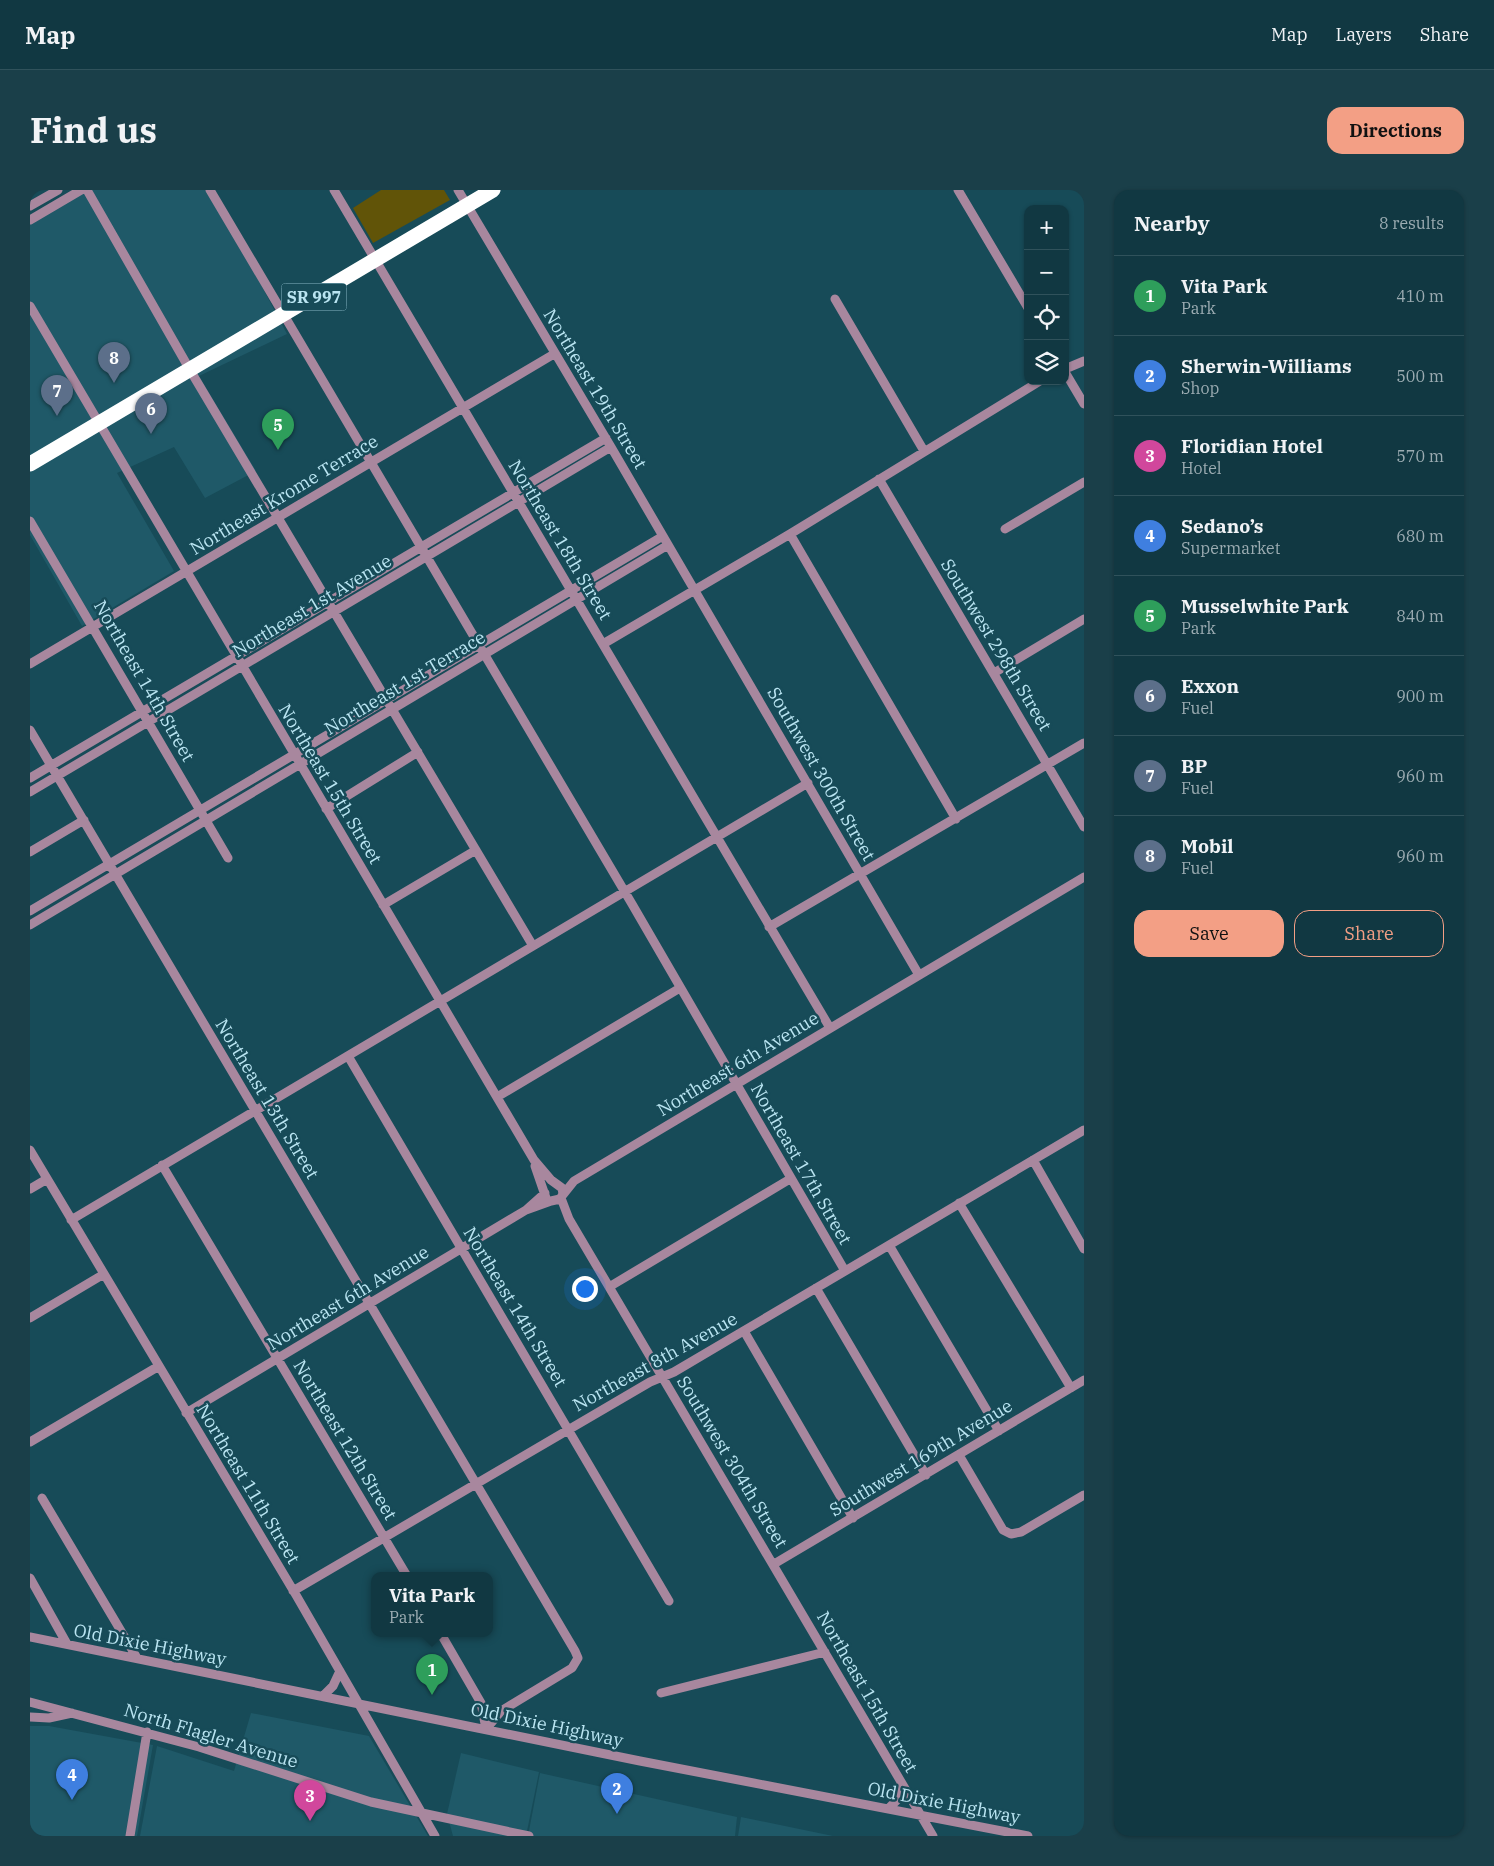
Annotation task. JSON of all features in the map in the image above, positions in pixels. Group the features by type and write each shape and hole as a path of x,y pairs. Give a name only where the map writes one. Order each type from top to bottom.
{"highway":[{"name":"SR 997","path":"30,464 493,190"}],"street":[{"path":"30,206 58,190"},
{"path":"30,220 81,190"},
{"path":"87,190 190,370 533,946"},
{"path":"210,190 282,316 484,656"},
{"name":"Northeast 18th Street","path":"334,190 830,1028"},
{"name":"Northeast 19th Street","path":"458,190 694,590"},
{"path":"958,190 1024,301"},
{"path":"835,299 924,451"},
{"name":"Northeast 15th Street","path":"30,306 534,1160 556,1184"},
{"name":"Northeast Krome Terrace","path":"30,664 554,354"},
{"path":"1069,368 1084,361"},
{"path":"1069,377 1084,404"},
{"path":"603,644 790,534 1033,385"},
{"name":"Northeast 1st Avenue","path":"30,778 606,438"},
{"name":"Northeast 1st Avenue","path":"30,792 611,447"},
{"name":"Southwest 298th Street","path":"879,479 1084,827"},
{"path":"1005,529 1084,482"},
{"name":"Northeast 14th Street","path":"30,521 228,858"},
{"path":"790,534 956,819"},
{"name":"Northeast 1st Terrace","path":"30,911 663,536"},
{"name":"Northeast 1st Terrace","path":"30,925 668,545"},
{"name":"Southwest 300th Street","path":"694,590 919,975"},
{"path":"994,673 1084,619"},
{"name":"Northeast 17th Street","path":"484,656 624,891 845,1271"},
{"name":"Northeast 13th Street","path":"30,730 578,1658 567,1672 501,1712 486,1729"},
{"path":"769,927 1084,744"},
{"path":"326,808 418,752"},
{"path":"71,1220 808,783"},
{"path":"30,852 84,820"},
{"path":"383,905 476,850"},
{"name":"Northeast 6th Avenue","path":"556,1184 574,1181 1084,877"},
{"path":"497,1098 680,988"},
{"name":"Northeast 14th Street","path":"348,1056 669,1601"},
{"name":"Northeast 8th Avenue","path":"293,1591 568,1430 744,1331 1084,1130"},
{"name":"Northeast 11th Street","path":"30,1150 293,1591 435,1836"},
{"name":"Northeast 15th Street","path":"534,1160 544,1192"},
{"path":"1033,1160 1084,1249"},
{"name":"Northeast 12th Street","path":"162,1165 405,1572"},
{"path":"30,1189 47,1179"},
{"path":"609,1287 790,1179"},
{"name":"Northeast 6th Avenue","path":"562,1197 574,1181"},
{"path":"569,1219 546,1197 544,1192 548,1185 556,1184 562,1188 562,1197 569,1219 662,1377"},
{"name":"Northeast 6th Avenue","path":"526,1210 544,1192"},
{"path":"551,1201 558,1201 562,1197"},
{"name":"Northeast 6th Avenue","path":"186,1413 526,1210 551,1201"},
{"path":"959,1203 1071,1388"},
{"path":"888,1245 999,1431"},
{"path":"30,1318 104,1274"},
{"path":"816,1288 926,1475"},
{"path":"744,1331 853,1518"},
{"path":"30,1442 159,1366"},
{"name":"Southwest 304th Street","path":"662,1377 774,1564"},
{"name":"Southwest 169th Avenue","path":"774,1564 1084,1380"},
{"path":"959,1455 1003,1530 1011,1534 1021,1532 1084,1495"},
{"path":"42,1498 137,1658"},
{"name":"Northeast 15th Street","path":"774,1564 933,1836"},
{"path":"30,1578 67,1644"},
{"name":"Old Dixie Highway","path":"30,1637 1028,1836"},
{"path":"443,1637 481,1703 486,1729"},
{"path":"661,1692 825,1652"},
{"path":"323,1696 333,1686 340,1671"},
{"name":"North Flagler Avenue","path":"30,1702 199,1746 296,1779 423,1815 529,1836"},
{"path":"30,1717 49,1718 74,1712"},
{"path":"130,1836 148,1732"},
{"path":"889,1808 899,1798 901,1781"}],"shaded area":[{"path":"88,190 211,190 287,334 199,376 256,471 205,498 174,447 117,473 174,571 82,626 30,535 30,224"},
{"path":"381,190 444,190 450,200 373,243 353,208"},
{"path":"251,1713 369,1736 428,1836 140,1836 157,1746 234,1771"},
{"path":"30,1726 49,1726 153,1745 137,1836 30,1836"},
{"path":"461,1753 539,1772 526,1836 453,1836 447,1814"},
{"path":"540,1773 737,1817 735,1836 528,1836"},
{"path":"741,1817 833,1836 738,1836"}],"place":[{"name":"Mobil","path":"114,383"},
{"name":"BP","path":"57,416"},
{"name":"Exxon","path":"151,434"},
{"name":"Musselwhite Park","path":"278,450"},
{"name":"Vita Park","path":"432,1695"},
{"name":"Sedano’s","path":"72,1800"},
{"name":"Sherwin-Williams","path":"617,1814"},
{"name":"Floridian Hotel","path":"310,1821"}]}
